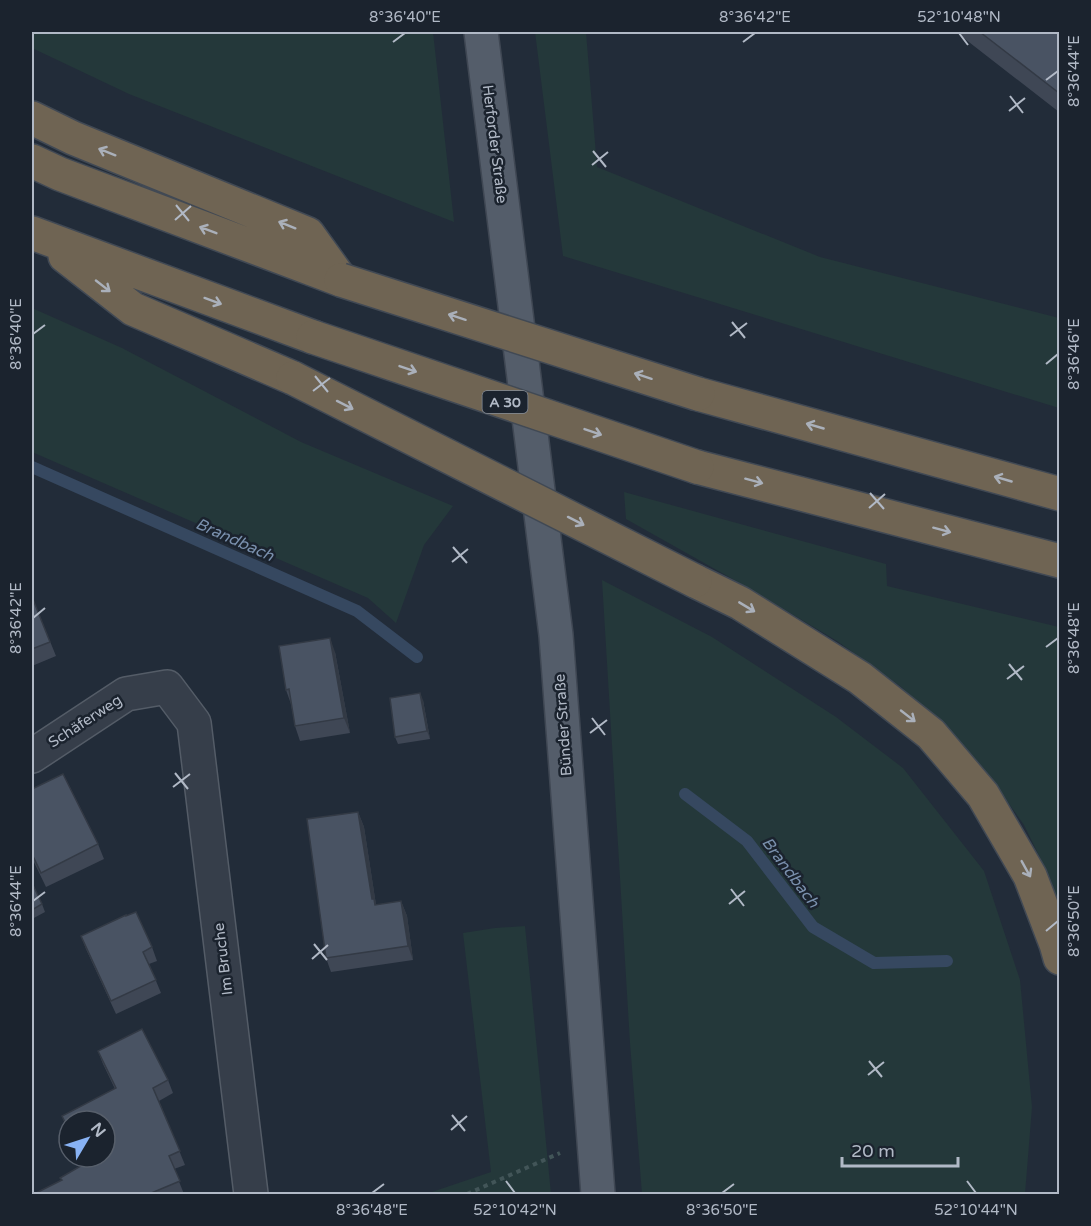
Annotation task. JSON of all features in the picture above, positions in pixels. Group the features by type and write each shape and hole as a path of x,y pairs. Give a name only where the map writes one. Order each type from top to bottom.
{"highway":[{"path":"32,117 73,138 308,234 341,280"},
{"path":"32,161 60,174 341,280 698,394 1059,494"},
{"path":"36,235 133,309 293,378 740,603 860,678 931,734 983,795 1030,876 1059,957"},
{"name":"A 30","path":"36,235 313,337 697,467 1059,561"}],"main road":[{"name":"Herforder Straße","path":"481,32 510,257"},
{"name":"Bünder Straße","path":"510,257 556,635 597,1194"}],"street":[{"name":"Schäferweg","path":"32,756 126,694 167,687 194,723"},
{"name":"Im Bruche","path":"194,723 251,1194"}],"path":[{"path":"468,1194 594,1138"}],"green space":[{"path":"32,32 433,32 454,222 129,94 32,48"},
{"path":"535,32 586,32 597,167 820,257 1059,318 1059,408 563,256"},
{"path":"32,308 122,348 301,442 453,506 424,545 396,623 368,598 32,452"},
{"path":"624,492 886,564 887,586 1059,627 1059,905 1050,878 1024,825 992,780 956,739 900,686 837,641 626,519"},
{"path":"602,580 712,637 836,717 903,768 984,871 1020,980 1032,1107 1025,1194 642,1194 630,1043"},
{"path":"525,926 551,1194 426,1194 491,1172 463,933"}],"building":[{"path":"980,32 1059,32 1059,93"},
{"path":"32,597 50,642 32,649"},
{"path":"330,638 344,718 295,726 279,646"},
{"path":"420,693 427,731 395,737 390,698"},
{"path":"63,774 98,844 41,873 32,854 32,789"},
{"path":"358,812 372,899 375,905 401,901 408,946 326,958 307,819"},
{"path":"32,883 42,904 32,910"},
{"path":"136,912 152,947 143,952 156,980 111,1001 81,936"},
{"path":"142,1029 168,1080 153,1088 180,1151 169,1156 180,1181 149,1194 34,1194 62,1180 60,1178 76,1169 117,1169 117,1109 76,1109 116,1088 98,1051"}],"waterway":[{"name":"Brandbach","path":"32,467 357,611 417,657"},
{"name":"Brandbach","path":"685,794 747,841 813,927 874,963 947,961"}]}
